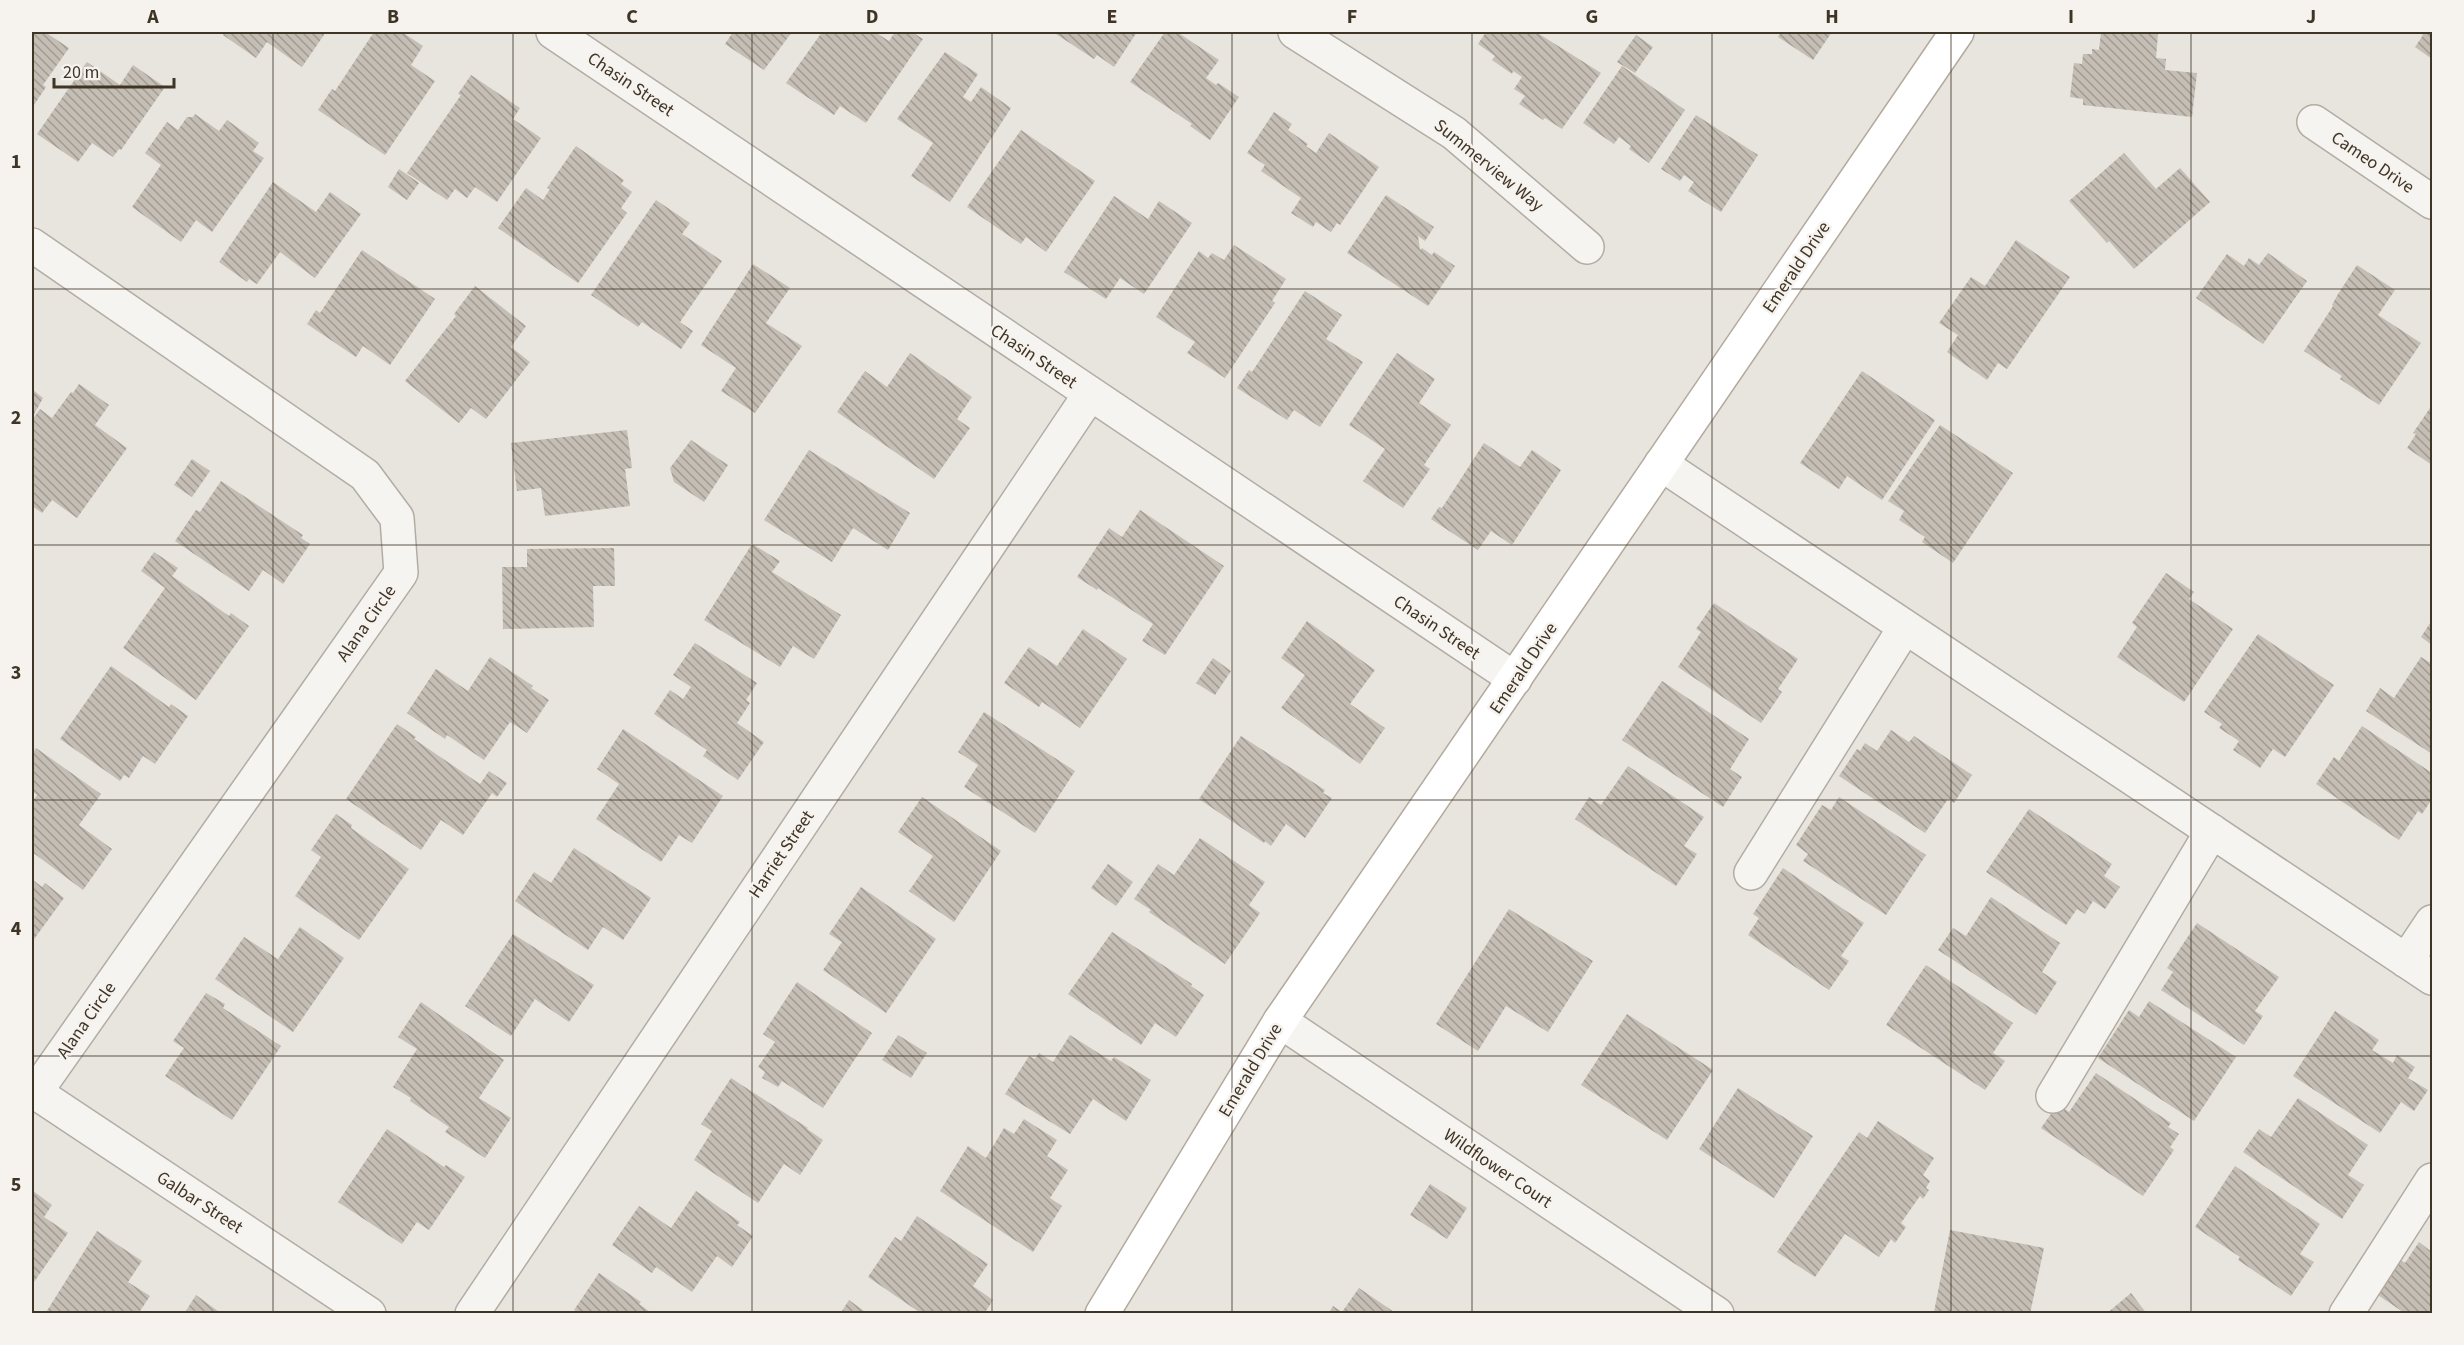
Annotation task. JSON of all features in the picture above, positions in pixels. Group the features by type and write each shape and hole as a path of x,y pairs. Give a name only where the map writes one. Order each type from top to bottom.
{"main road":[{"name":"Emerald Drive","path":"1107,1312 1280,1021 1957,32"}],"street":[{"name":"Chasin Street","path":"554,32 1515,679"},
{"name":"Summerview Way","path":"1295,32 1454,133 1587,247"},
{"name":"Cameo Drive","path":"2314,122 2433,202"},
{"name":"Alana Circle","path":"32,245 365,475 397,518 401,573 33,1092"},
{"name":"Harriet Street","path":"472,1314 1090,394"},
{"path":"1661,464 2419,969 2433,922"},
{"path":"1751,873 1905,627"},
{"path":"2053,1096 2212,831"},
{"name":"Wildflower Court","path":"1280,1021 1717,1314"},
{"name":"Galbar Street","path":"33,1092 369,1314"},
{"path":"2346,1314 2433,1180"}],"building":[{"path":"32,32 45,32 69,48 43,85 46,87 32,108"},
{"path":"225,32 326,32 302,67 267,42 256,58 223,35"},
{"path":"374,32 402,32 423,46 411,65 435,81 385,155 318,110 332,89 335,91"},
{"path":"733,32 792,32 764,70 725,44"},
{"path":"822,32 880,32 878,34 889,41 895,32 912,32 923,39 866,123 840,106 834,115 786,83"},
{"path":"1053,32 1137,32 1114,67 1097,55 1094,59"},
{"path":"1165,32 1177,32 1219,60 1206,78 1239,97 1210,140 1190,126 1192,124 1130,82"},
{"path":"1486,32 1536,32 1601,73 1562,129 1519,104 1525,96 1514,89 1522,77 1513,71 1512,74 1492,60 1495,56 1478,44"},
{"path":"1781,32 1832,32 1813,60 1778,37"},
{"path":"2101,32 2158,34 2156,58 2166,59 2165,70 2197,73 2192,117 2083,105 2083,99 2070,97 2074,63 2082,64 2083,54 2092,54 2092,49 2099,50"},
{"path":"2418,32 2432,32 2432,59 2415,47 2423,35"},
{"path":"1636,35 1653,47 1635,73 1617,62"},
{"path":"945,52 978,74 963,97 971,102 981,87 1011,108 950,202 911,176 933,143 897,119"},
{"path":"87,62 120,85 133,65 165,87 121,150 119,149 113,157 92,143 78,162 37,134"},
{"path":"1622,66 1685,110 1649,163 1629,149 1631,146 1619,137 1614,144 1583,123"},
{"path":"471,75 520,108 513,119 541,138 497,202 475,187 467,198 455,189 447,200 407,173 461,95 458,94"},
{"path":"1274,112 1292,124 1288,130 1308,144 1306,146 1316,153 1329,133 1379,167 1340,225 1337,223 1331,232 1316,222 1313,227 1291,213 1301,198 1261,171 1265,165 1247,153"},
{"path":"195,114 219,131 227,120 259,143 253,151 264,158 212,232 196,220 181,242 132,207 161,165 145,153 167,122 178,130 187,117 193,117"},
{"path":"1696,115 1758,155 1721,212 1688,191 1694,182 1684,175 1680,181 1661,169"},
{"path":"1021,130 1095,181 1046,252 1026,237 1021,244 967,207"},
{"path":"576,146 624,180 621,184 632,192 621,208 627,213 578,283 498,228 526,188 543,200 550,189 547,188"},
{"path":"2124,153 2156,189 2180,168 2210,202 2134,269 2069,201"},
{"path":"399,169 419,183 407,200 388,187"},
{"path":"273,182 316,212 330,192 361,214 315,278 280,252 257,284 249,279 247,282 219,262"},
{"path":"1386,195 1434,227 1425,241 1418,236 1420,250 1422,248 1432,255 1434,252 1455,266 1428,306 1347,253"},
{"path":"1114,196 1148,219 1159,201 1192,223 1144,294 1120,278 1106,299 1064,272"},
{"path":"656,200 690,223 682,234 722,261 680,322 693,331 681,349 642,322 638,327 591,295"},
{"path":"2016,240 2070,277 2007,369 1998,363 1987,380 1947,352 1958,335 1939,323 1971,277 1985,286"},
{"path":"1234,245 1286,279 1272,301 1275,303 1225,378 1187,353 1195,342 1156,317 1199,251 1208,258 1212,253 1224,260"},
{"path":"362,250 435,299 390,365 363,346 356,357 307,324 316,310 320,313"},
{"path":"2268,253 2307,281 2263,344 2196,298 2227,254 2244,266 2249,258 2259,265"},
{"path":"753,264 790,288 766,323 802,346 755,413 721,391 736,368 701,345"},
{"path":"2357,265 2395,290 2378,315 2421,343 2379,405 2340,379 2342,376 2304,351"},
{"path":"475,286 526,326 511,347 530,362 486,419 471,408 459,423 405,381 456,316 454,314"},
{"path":"1305,291 1342,315 1326,339 1363,362 1320,427 1294,410 1287,420 1237,388 1249,370 1252,372"},
{"path":"910,353 972,397 957,419 970,428 934,479 837,412 865,371 887,387"},
{"path":"1397,353 1435,379 1419,403 1451,425 1424,465 1430,469 1403,508 1363,481 1385,449 1349,425"},
{"path":"1862,371 1935,420 1882,500 1847,476 1839,489 1800,463"},
{"path":"79,384 109,405 95,425 127,448 77,518 52,500 42,513 32,506 32,420 40,409 52,418"},
{"path":"32,389 43,398 32,418"},
{"path":"2432,405 2432,465 2407,448 2416,434 2413,433"},
{"path":"1940,425 2013,473 1953,563 1922,542 1925,537 1899,520 1904,511 1888,501"},
{"path":"627,430 632,468 625,469 630,506 545,516 541,488 517,491 511,443"},
{"path":"691,440 728,465 704,502 674,482 670,468"},
{"path":"1484,443 1520,467 1532,450 1561,470 1512,545 1491,531 1478,550 1431,519 1439,507 1442,508"},
{"path":"809,450 910,513 888,550 853,528 832,562 764,520"},
{"path":"192,459 210,471 192,497 174,485"},
{"path":"221,481 303,535 301,538 310,544 283,584 263,570 249,591 175,541 196,510 200,512"},
{"path":"1140,510 1224,566 1165,655 1142,641 1153,624 1077,577 1109,528 1122,537"},
{"path":"752,544 780,561 772,572 841,615 814,659 793,646 780,667 704,620"},
{"path":"614,548 615,586 593,586 594,627 503,629 502,567 527,567 527,549"},
{"path":"154,552 178,568 172,576 229,616 231,613 249,626 196,700 123,648 165,588 141,571"},
{"path":"2166,573 2194,592 2189,599 2233,629 2184,702 2117,657 2137,627 2132,623"},
{"path":"1714,603 1798,659 1778,689 1782,692 1761,723 1678,667 1701,632 1696,629"},
{"path":"2432,620 2432,645 2421,637"},
{"path":"1307,621 1375,670 1350,704 1385,728 1360,764 1281,708 1305,675 1281,658"},
{"path":"1083,629 1127,659 1080,728 1042,702 1039,707 1004,683 1029,647 1057,666"},
{"path":"2258,634 2334,685 2285,757 2273,749 2260,768 2233,750 2239,741 2219,728 2222,724 2204,712"},
{"path":"695,643 757,683 746,700 750,703 737,723 764,742 738,780 703,756 707,750 654,714 670,690 683,699 691,687 673,675"},
{"path":"490,657 533,686 531,688 549,700 527,733 510,722 484,760 447,735 445,739 407,713 436,669 468,691"},
{"path":"2421,657 2432,664 2432,754 2366,711 2380,688 2394,698"},
{"path":"1213,658 1231,671 1215,695 1196,683"},
{"path":"111,666 169,707 171,704 188,716 155,764 143,756 129,778 124,775 120,781 60,739"},
{"path":"1662,681 1749,739 1730,769 1742,777 1723,807 1622,740"},
{"path":"984,712 1075,771 1035,833 964,787 978,765 958,752"},
{"path":"397,724 416,737 414,739 480,784 489,771 507,783 497,797 492,793 463,835 441,820 421,850 346,799"},
{"path":"2362,726 2432,773 2432,799 2422,814 2418,811 2399,840 2316,784 2334,757 2339,761"},
{"path":"623,729 723,796 692,843 679,835 661,862 596,819 619,784 597,769"},
{"path":"1891,730 1909,742 1914,736 1972,775 1954,803 1948,799 1925,833 1839,776 1857,749 1860,751 1865,743 1877,751"},
{"path":"1241,736 1325,790 1323,793 1332,798 1305,838 1286,824 1271,846 1199,799"},
{"path":"36,748 101,794 79,825 112,849 83,890 32,852 32,802 37,795 32,791 32,754"},
{"path":"1628,766 1704,817 1684,846 1697,854 1676,886 1575,819 1589,797 1601,805"},
{"path":"922,797 1001,851 954,922 909,891 933,856 898,832"},
{"path":"1839,797 1926,855 1886,915 1803,861 1808,854 1796,845 1822,805 1831,810"},
{"path":"2029,809 2112,864 2104,876 2120,887 2105,909 2093,901 2085,914 2077,909 2066,925 1986,872"},
{"path":"336,814 352,825 351,828 409,869 359,940 295,896 321,857 311,850"},
{"path":"1200,838 1265,882 1249,905 1260,913 1225,964 1149,912 1151,910 1134,899 1158,864 1174,875"},
{"path":"574,848 651,898 623,940 603,927 588,950 515,901 534,872 551,883"},
{"path":"1108,864 1133,882 1116,906 1091,888"},
{"path":"1783,868 1864,923 1841,956 1849,961 1829,990 1748,935 1759,918 1753,914"},
{"path":"32,879 42,887 45,883 64,898 32,942"},
{"path":"861,887 936,939 886,1013 823,970 842,942 829,934"},
{"path":"1991,897 2060,943 2042,972 2057,982 2036,1015 1938,950 1953,928 1966,936"},
{"path":"1509,909 1593,961 1548,1032 1506,1006 1478,1051 1436,1024"},
{"path":"2197,923 2279,977 2255,1011 2263,1016 2244,1045 2161,990 2173,972 2167,968"},
{"path":"300,927 344,958 293,1032 215,979 244,937 278,959"},
{"path":"1112,932 1192,984 1191,986 1204,995 1176,1037 1155,1023 1141,1045 1068,994"},
{"path":"513,934 594,985 569,1022 535,999 511,1036 465,1006"},
{"path":"1926,965 2013,1023 1993,1053 2005,1061 1985,1090 1886,1025"},
{"path":"797,982 872,1033 823,1108 782,1081 778,1087 762,1078 765,1072 758,1067 775,1042 763,1034"},
{"path":"206,993 225,1004 223,1008 281,1046 232,1120 165,1076 184,1048 173,1041"},
{"path":"2149,1001 2236,1057 2194,1121 2098,1058 2129,1010 2139,1017"},
{"path":"421,1002 504,1060 479,1098 511,1118 485,1158 445,1132 449,1127 393,1087 417,1049 398,1037"},
{"path":"2335,1011 2379,1040 2372,1050 2393,1063 2397,1055 2415,1067 2408,1078 2428,1090 2414,1111 2401,1102 2380,1133 2293,1076"},
{"path":"1627,1014 1713,1070 1667,1140 1581,1085"},
{"path":"898,1035 927,1053 911,1078 882,1060"},
{"path":"1070,1035 1111,1061 1114,1057 1151,1080 1126,1121 1093,1099 1070,1134 1005,1094 1029,1056 1035,1059 1039,1053 1053,1062"},
{"path":"2096,1073 2171,1123 2168,1127 2179,1134 2170,1147 2174,1150 2143,1196 2041,1128 2058,1104 2069,1112"},
{"path":"731,1078 823,1140 800,1175 784,1164 758,1203 694,1160 712,1131 701,1124"},
{"path":"1738,1088 1813,1136 1774,1198 1699,1149"},
{"path":"2298,1098 2368,1145 2348,1175 2364,1185 2342,1219 2243,1152 2259,1129 2271,1137"},
{"path":"1024,1119 1057,1140 1047,1156 1068,1170 1050,1198 1062,1206 1033,1252 940,1191 968,1146 986,1158 1004,1128 1014,1134"},
{"path":"1878,1121 1934,1158 1923,1175 1930,1181 1926,1188 1929,1190 1923,1199 1920,1196 1901,1223 1906,1227 1895,1243 1891,1239 1879,1257 1845,1234 1815,1277 1777,1252 1859,1132 1867,1138"},
{"path":"387,1129 444,1167 446,1165 465,1177 429,1230 417,1222 402,1244 338,1202"},
{"path":"2235,1166 2320,1224 2300,1254 2314,1262 2291,1296 2238,1260 2240,1257 2195,1227"},
{"path":"1430,1184 1467,1208 1447,1239 1410,1215"},
{"path":"32,1190 52,1205 44,1217 68,1233 32,1285"},
{"path":"696,1191 740,1222 737,1225 753,1236 732,1267 717,1256 692,1292 656,1267 652,1273 612,1245 639,1206 671,1228"},
{"path":"917,1216 988,1264 973,1286 993,1300 984,1314 922,1314 868,1277 895,1237 901,1241"},
{"path":"1950,1230 2044,1248 2030,1314 1934,1312"},
{"path":"97,1231 142,1261 128,1282 150,1296 138,1314 45,1314"},
{"path":"2419,1242 2432,1252 2432,1314 2406,1314 2369,1289 2392,1254 2405,1263"},
{"path":"599,1273 641,1302 639,1304 653,1314 580,1314 574,1310"},
{"path":"1359,1288 1397,1314 1328,1314 1333,1306 1342,1312"},
{"path":"2131,1293 2147,1314 2106,1314"},
{"path":"196,1295 222,1314 184,1314"},
{"path":"849,1300 868,1314 840,1314"}]}
